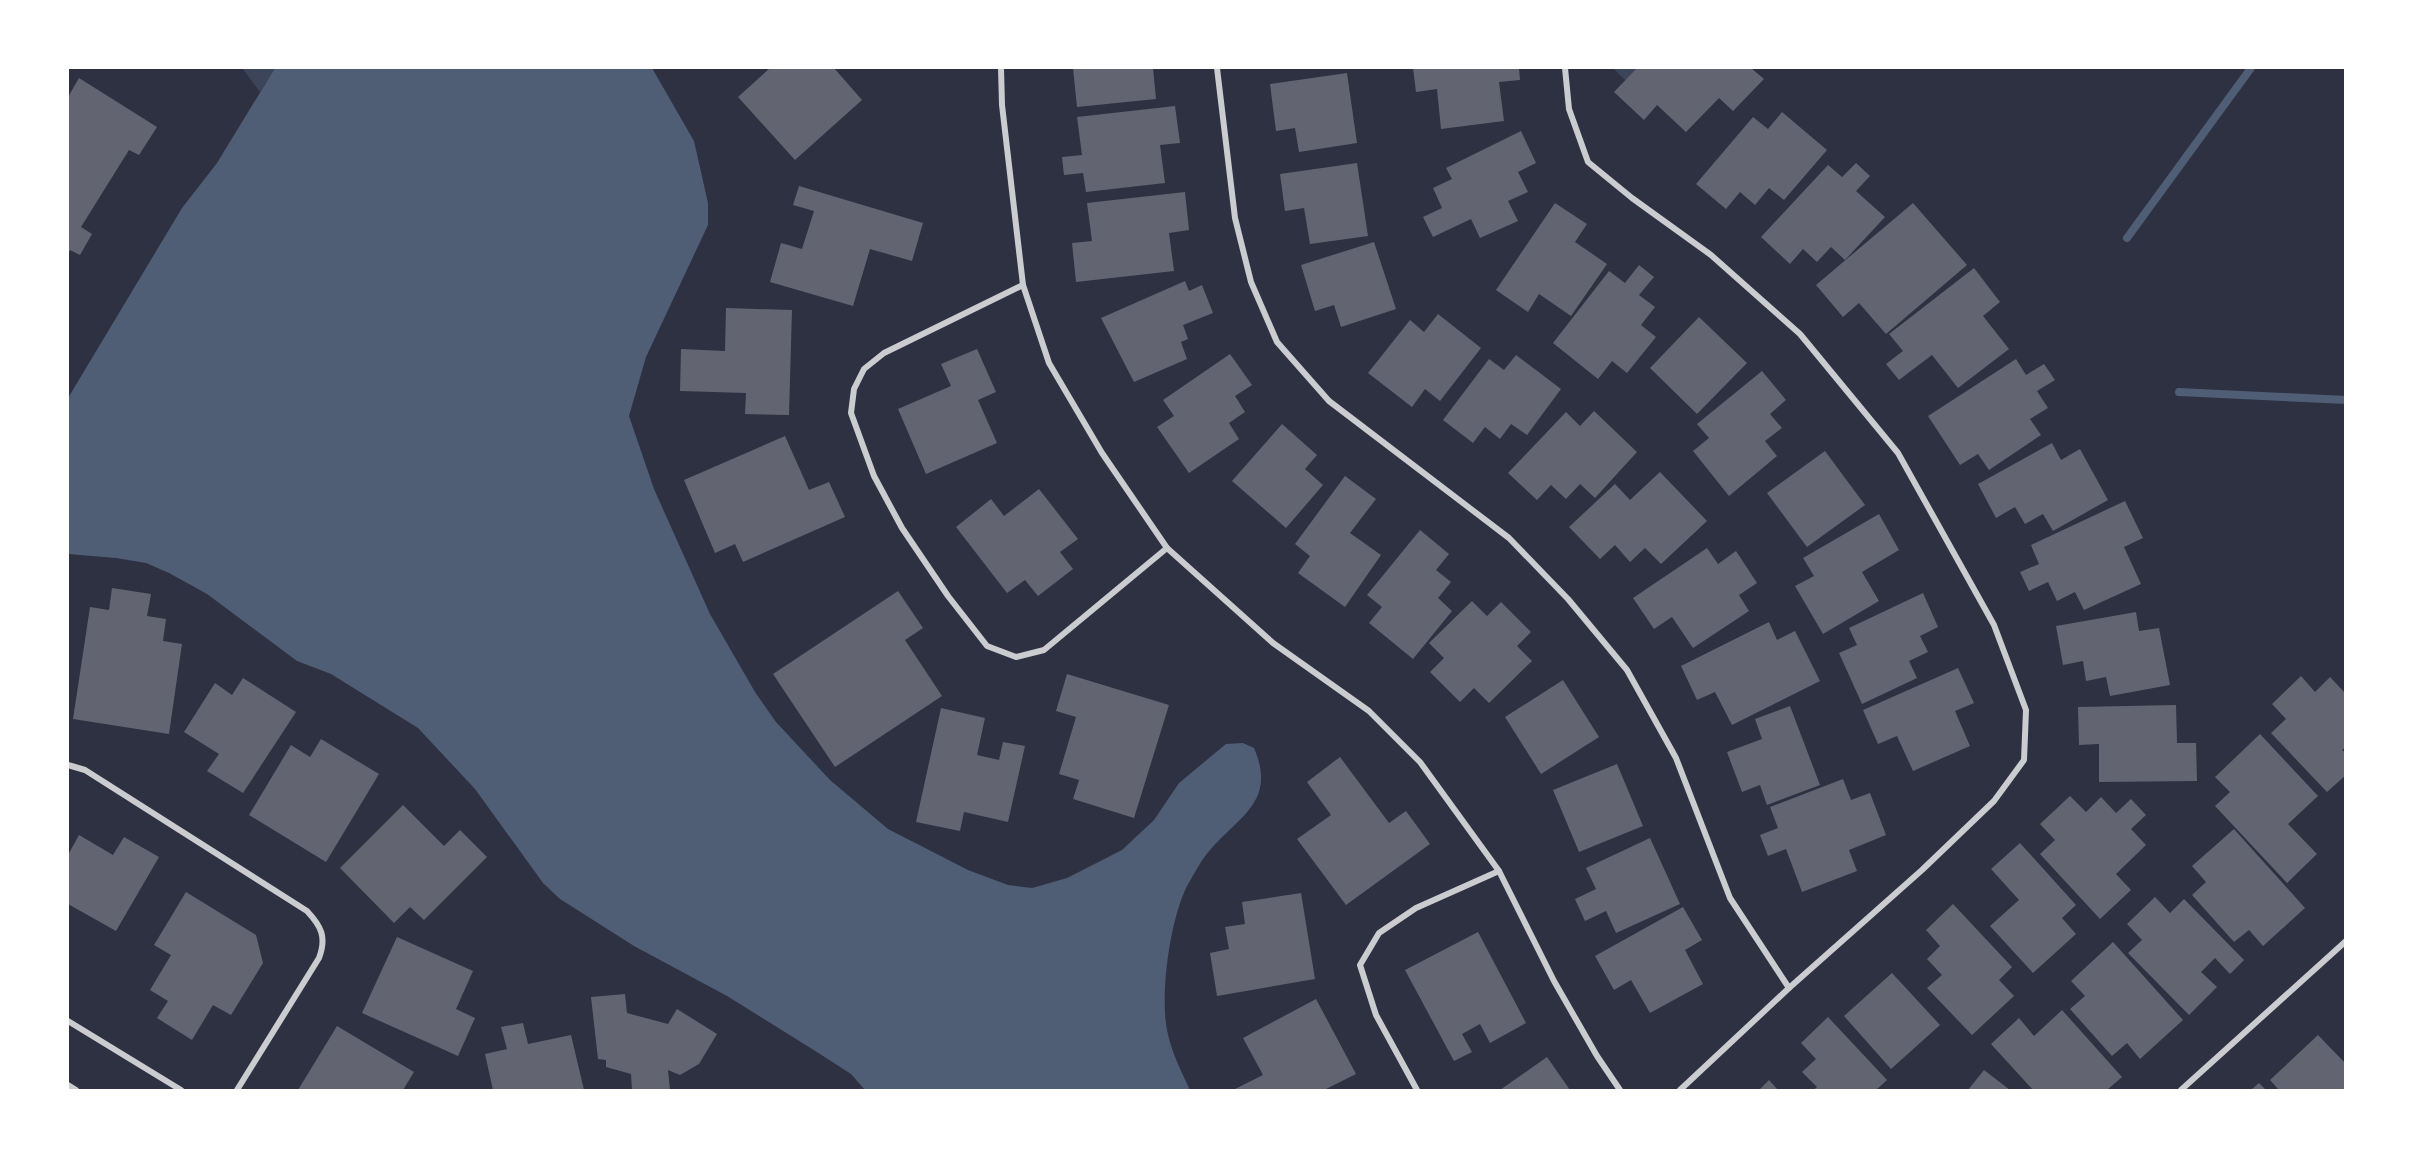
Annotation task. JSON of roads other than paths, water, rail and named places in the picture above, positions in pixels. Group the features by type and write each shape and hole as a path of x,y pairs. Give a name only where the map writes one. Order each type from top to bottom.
{"street":[{"path":"1001,68 1002,105 1023,285 1049,363 1102,453 1167,548 1274,643 1369,711 1420,762 1499,871 1554,981 1597,1056 1620,1090"},
{"path":"1217,68 1235,218 1251,282 1277,342 1329,401 1509,538 1568,599 1627,670 1676,758 1730,898 1789,988"},
{"path":"1565,68 1569,109 1588,162 1632,198 1711,255 1800,334 1898,453 1994,625 2026,710 2024,760 1994,801 1922,870 1789,988 1680,1090"},
{"path":"1023,285 884,352 864,369 854,389 851,412 874,476 902,528 948,596 987,646 1016,657 1044,650 1167,548"},
{"path":"68,765 85,770 307,911 320,926 324,944 319,958 237,1090"},
{"path":"1417,1090 1376,1015 1360,965 1379,933 1416,908 1499,871"},
{"path":"2181,1090 2346,941"},
{"path":"68,1021 181,1090"},
{"path":"68,1085 76,1090"}],"waterway":[{"path":"2127,238 2251,68"},
{"path":"2179,392 2346,400"}]}
